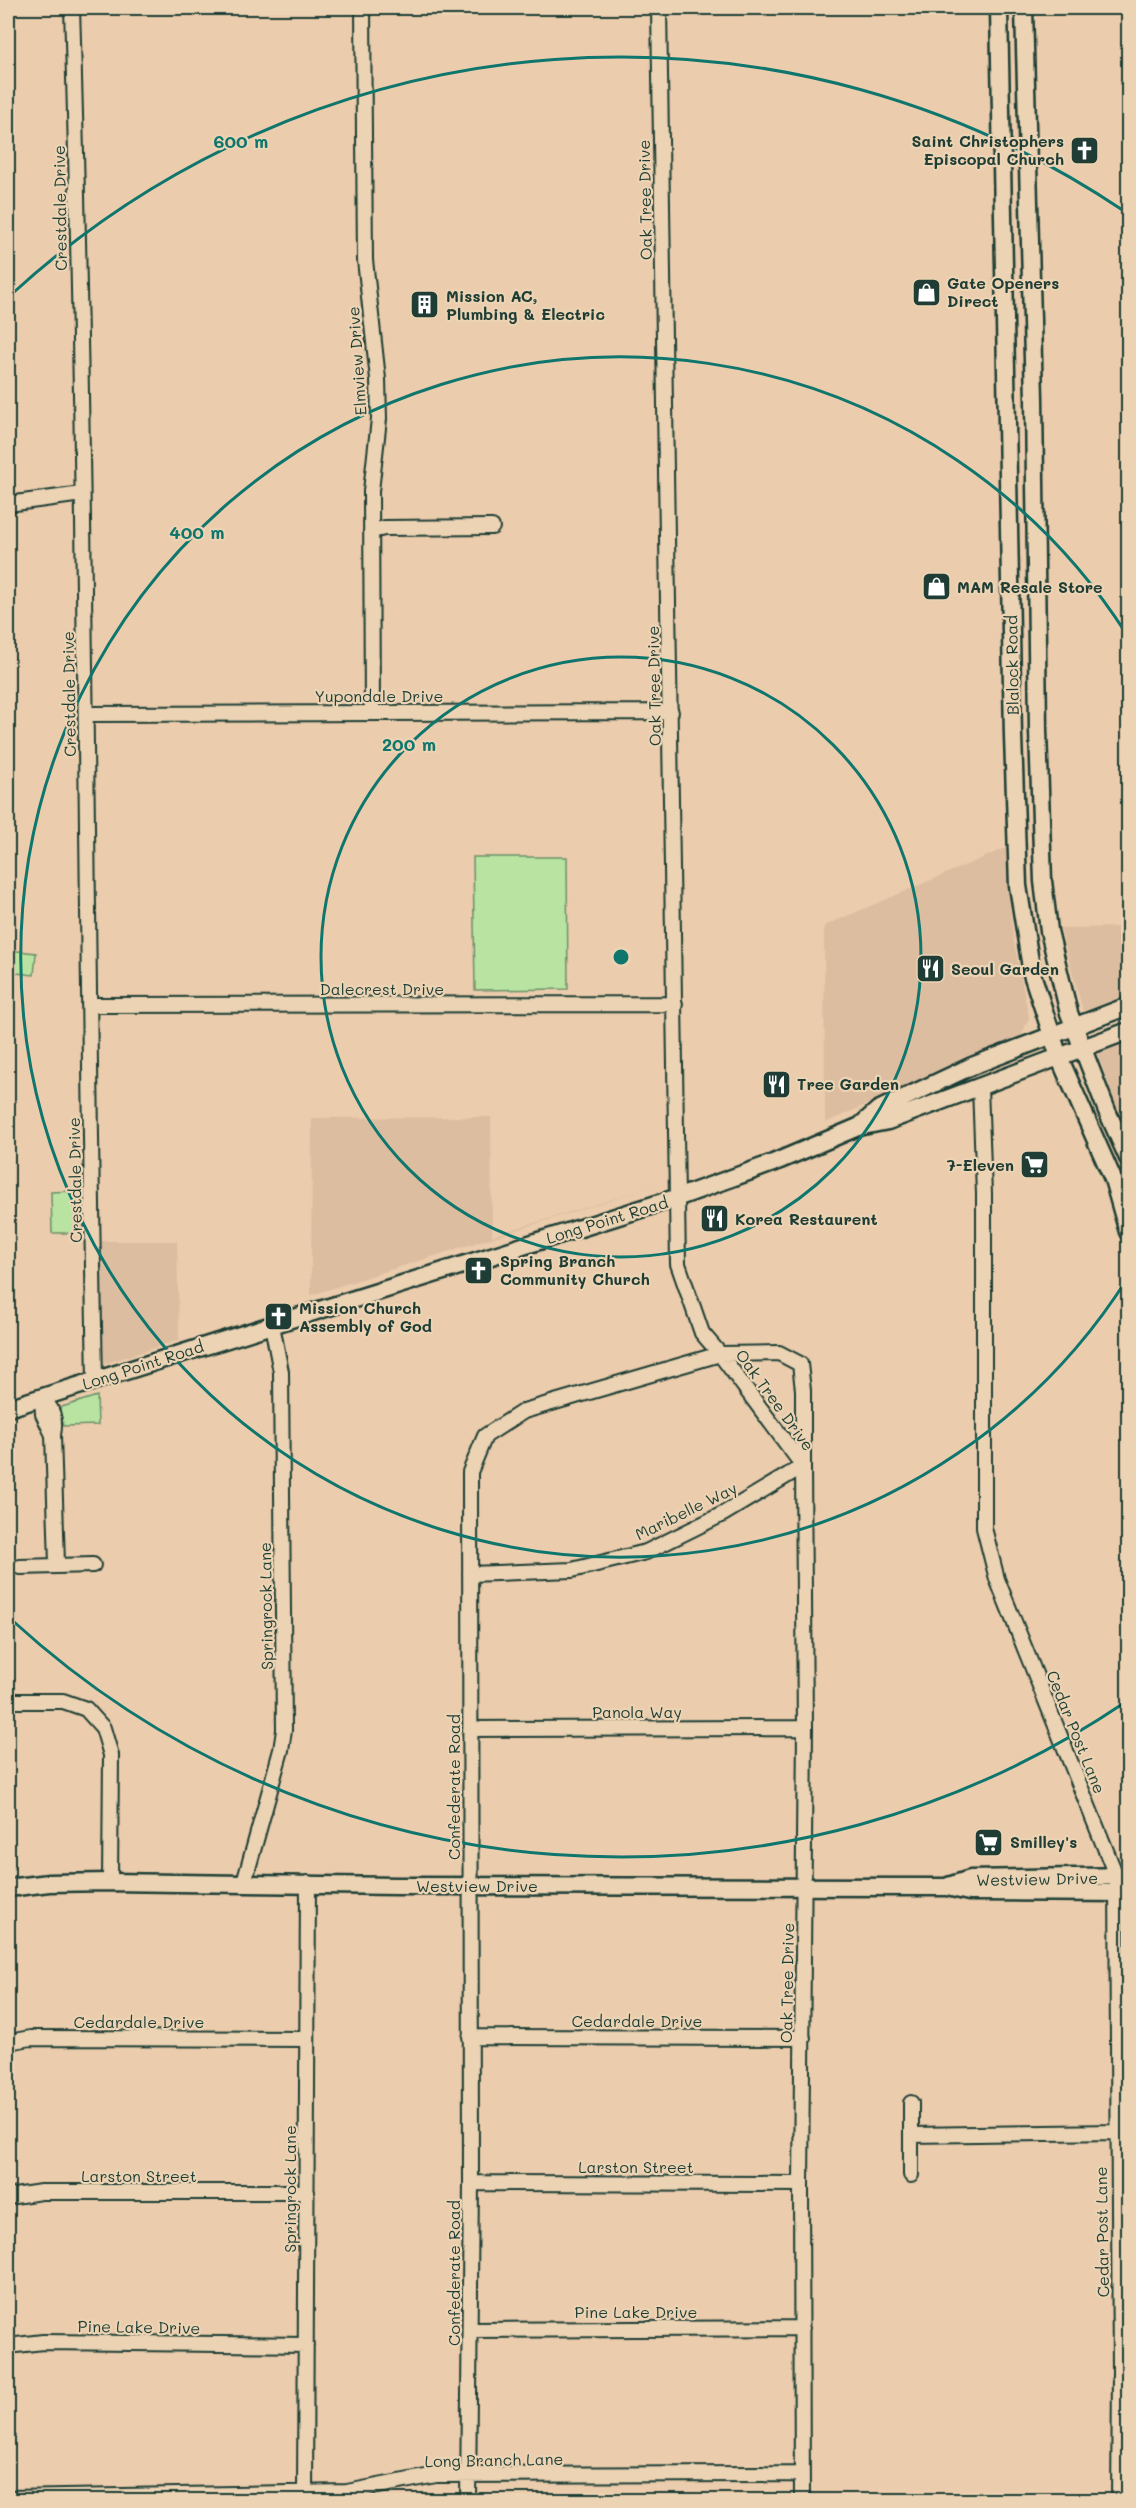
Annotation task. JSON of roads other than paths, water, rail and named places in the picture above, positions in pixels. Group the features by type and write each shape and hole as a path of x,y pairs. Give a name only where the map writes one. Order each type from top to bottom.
{"main road":[{"name":"Blalock Road","path":"999,8 1018,886 1032,974 1059,1057 1113,1179 1127,1221"},
{"name":"Blalock Road","path":"1024,8 1038,736 1042,862 1048,931 1074,1026 1128,1158"},
{"path":"1000,102 1026,102"},
{"path":"1004,266 1030,267"},
{"path":"1008,445 1034,444"},
{"path":"1011,605 1036,599"},
{"path":"1013,736 1038,736"},
{"path":"1017,863 1042,862"},
{"name":"Long Point Road","path":"858,1127 878,1110 972,1066 1128,1006"},
{"name":"Long Point Road","path":"8,1408 679,1197 773,1163 858,1127 885,1122 1128,1030"},
{"name":"Westview Drive","path":"8,1888 49,1883 110,1882 470,1886 947,1887 970,1880 1123,1885"}],"street":[{"name":"Crestdale Drive","path":"72,8 86,714 95,1380"},
{"name":"Elmview Drive","path":"363,8 365,260 378,379 379,419 371,491 372,713"},
{"name":"Oak Tree Drive","path":"658,8 679,1197 678,1264 702,1333 802,1466"},
{"path":"8,504 82,494"},
{"path":"371,531 385,528 492,527"},
{"name":"Yupondale Drive","path":"86,714 671,712"},
{"name":"Dalecrest Drive","path":"89,1005 675,1004"},
{"name":"Cedar Post Lane","path":"980,1087 984,1194 984,1528 997,1579 1123,1885 1118,2132 1119,2500"},
{"name":"Springrock Lane","path":"244,1883 281,1750 284,1730 281,1372 272,1325"},
{"name":"Oak Tree Drive","path":"720,1354 779,1353 800,1364 803,1390 805,1728 801,2184 802,2500"},
{"name":"Confederate Road","path":"468,2500 471,2183 470,1472 485,1436 524,1411 720,1354"},
{"path":"42,1397 52,1408 56,1422 53,1436 57,1564"},
{"name":"Maribelle Way","path":"470,1575 572,1570 646,1552 723,1514 802,1466"},
{"path":"20,1567 93,1564"},
{"path":"8,1701 63,1701 86,1709 103,1728 111,1755 110,1882"},
{"name":"Panola Way","path":"470,1729 805,1728"},
{"name":"Springrock Lane","path":"305,2494 308,1883"},
{"name":"Cedardale Drive","path":"470,2037 802,2038"},
{"name":"Cedardale Drive","path":"8,2042 31,2038 307,2039"},
{"path":"911,2103 911,2175"},
{"path":"911,2135 1118,2132"},
{"name":"Larston Street","path":"471,2183 801,2184"},
{"name":"Larston Street","path":"8,2197 41,2192 307,2192"},
{"name":"Pine Lake Drive","path":"470,2330 802,2328"},
{"name":"Pine Lake Drive","path":"8,2346 43,2342 306,2345"},
{"name":"Long Branch Lane","path":"8,2498 347,2492 436,2475 802,2474"}],"place":[{"name":"Saint Christophers Episcopal Church","path":"1085,150"},
{"name":"Gate Openers Direct","path":"926,292"},
{"name":"Mission AC, Plumbing & Electric","path":"425,305"},
{"name":"MAM Resale Store","path":"936,587"},
{"name":"Seoul Garden","path":"930,969"},
{"name":"Tree Garden","path":"776,1084"},
{"name":"7-Eleven","path":"1035,1165"},
{"name":"Korea Restaurent","path":"714,1219"},
{"name":"Spring Branch Community Church","path":"479,1270"},
{"name":"Mission Church Assembly of God","path":"278,1317"},
{"name":"Smilley's","path":"989,1842"}]}
